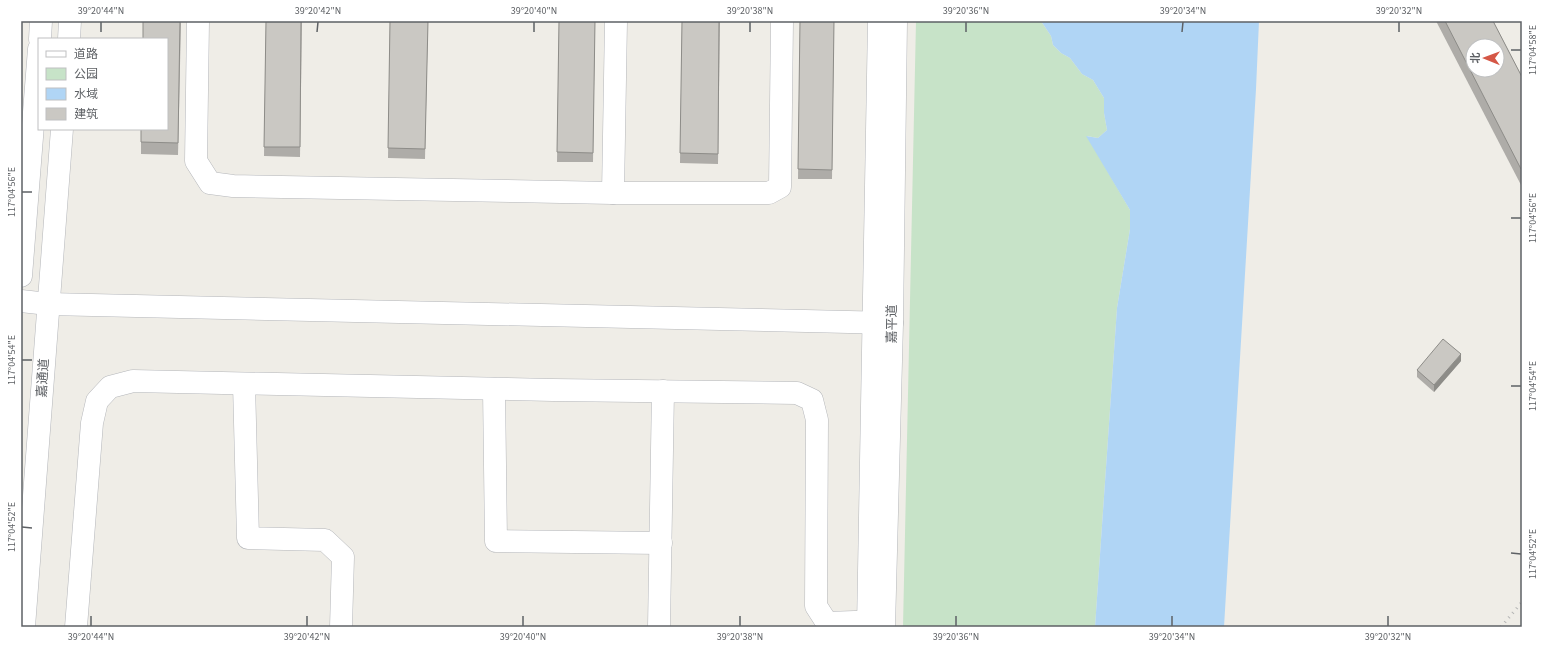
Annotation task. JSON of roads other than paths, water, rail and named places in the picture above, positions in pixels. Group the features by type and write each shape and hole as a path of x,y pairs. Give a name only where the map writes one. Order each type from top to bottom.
{"street":[{"path":"40,38 41,21"},
{"path":"69,38 70,21"},
{"path":"198,21 196,161 210,183 233,186 613,193 769,193 780,186 782,21"},
{"path":"613,193 616,21"},
{"name":"嘉平道","path":"879,21 883,323"},
{"name":"嘉平道","path":"876,624 883,323 896,21"},
{"path":"21,276 38,63"},
{"name":"嘉通道","path":"24,627 62,130"},
{"path":"21,301 48,304 883,323"},
{"path":"76,627 92,423 97,401 110,387 133,381 494,389 797,393 812,400 817,420 816,606 828,625 876,624"},
{"path":"244,384 248,538 325,540 343,557 341,627"},
{"path":"494,389 496,541 661,543"},
{"path":"660,627 663,391"}],"water":[{"path":"1041,21 1259,21 1224,627 1095,627 1117,308 1130,229 1130,210 1086,136 1098,138 1107,130 1104,113 1104,98 1093,80 1082,74 1070,58 1061,53 1053,45 1051,36"}],"railway":[{"path":"1501,627 1522,602"}]}
